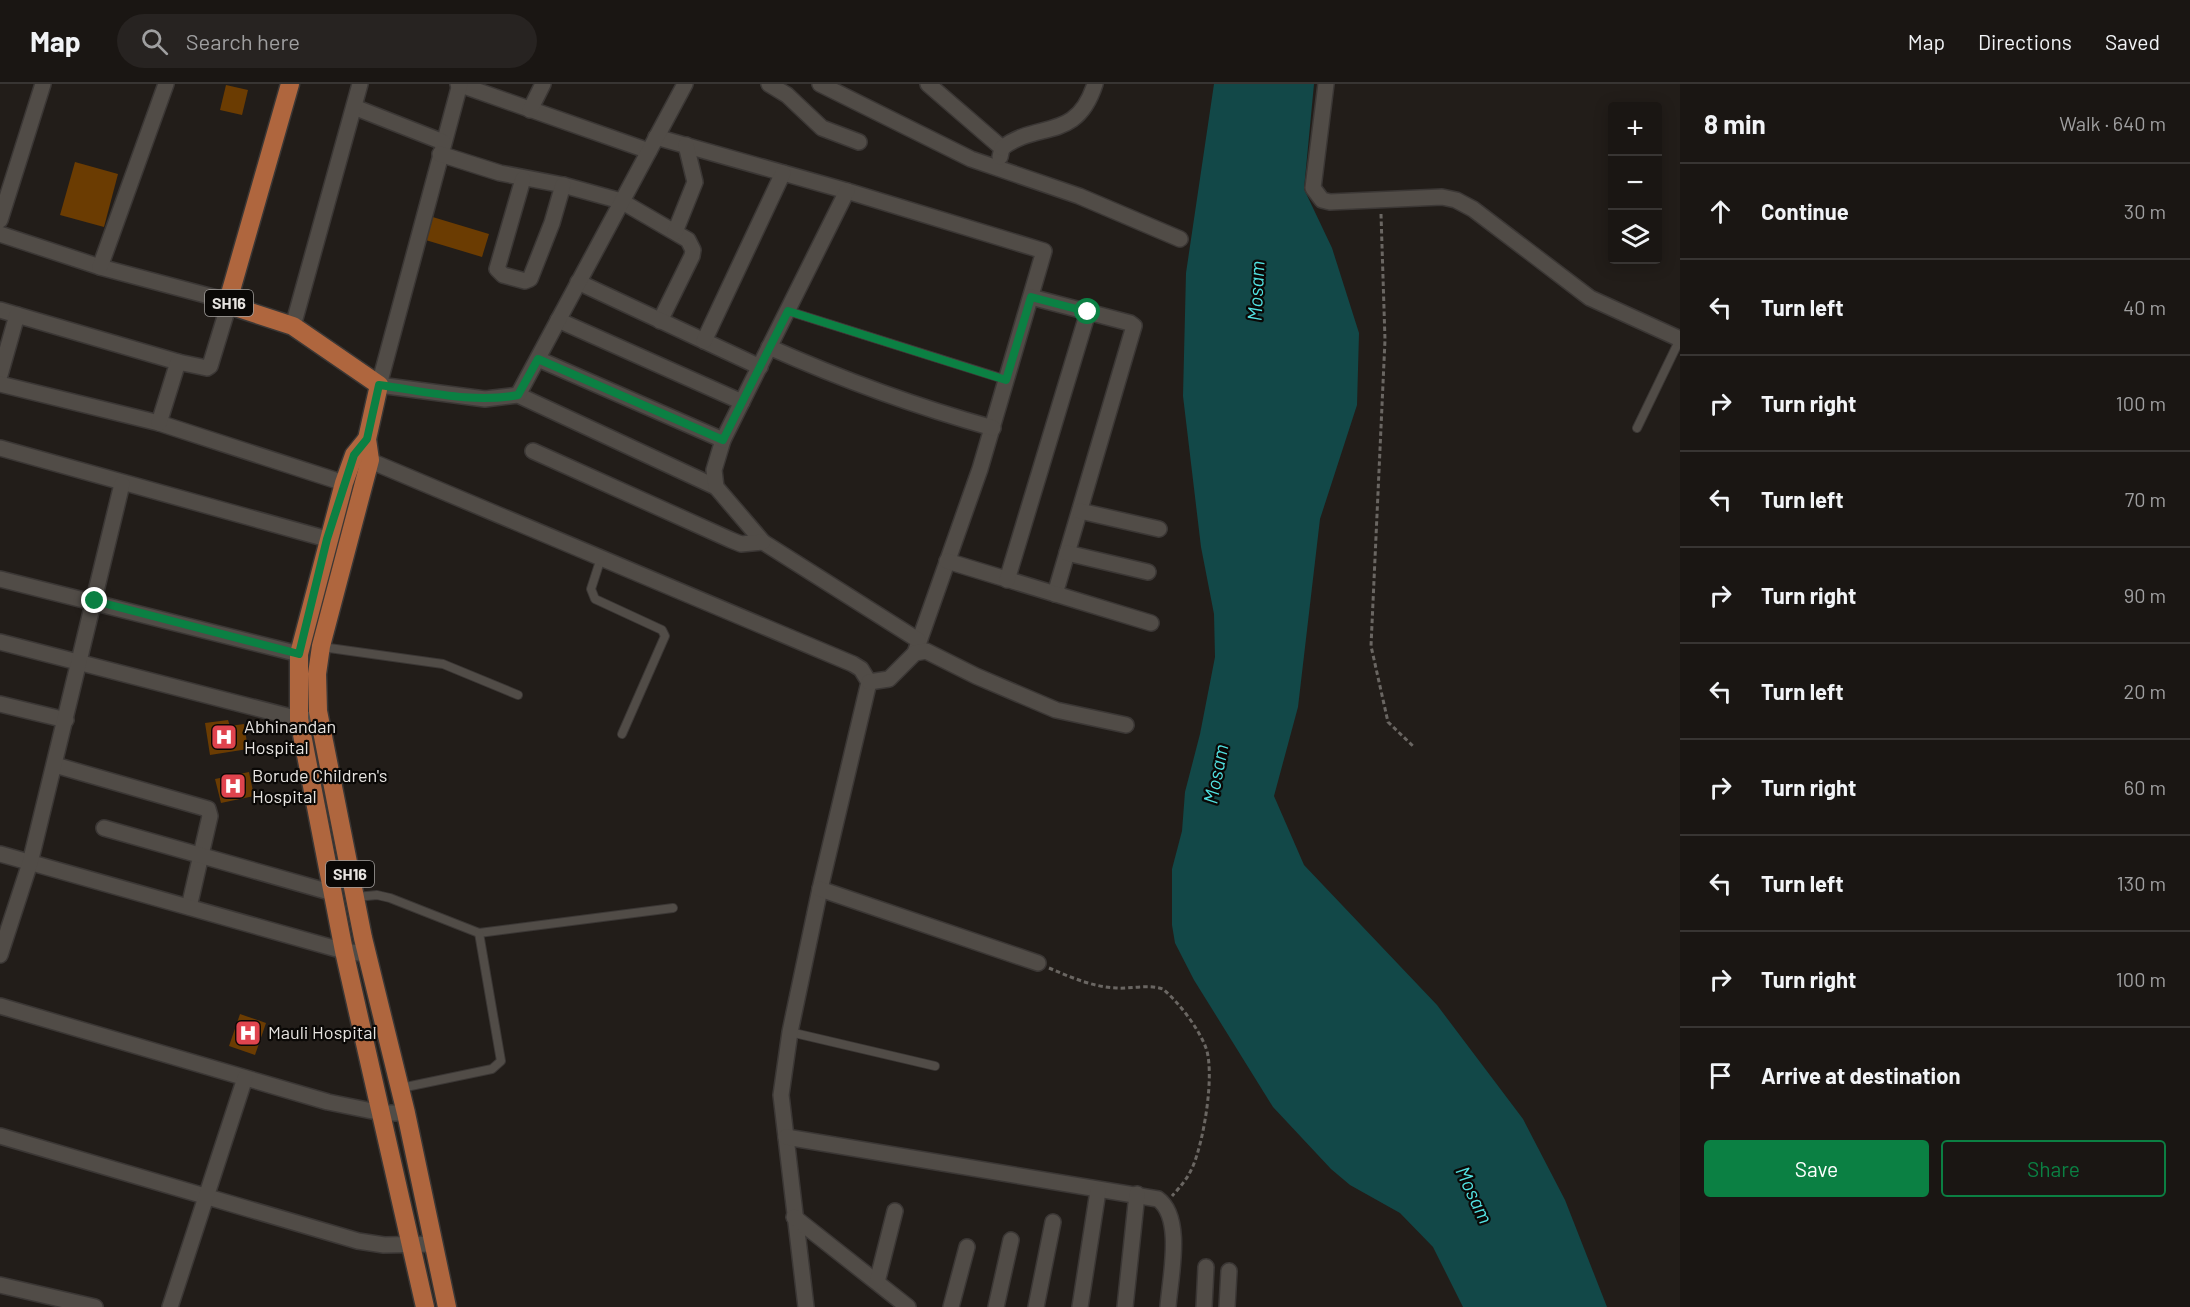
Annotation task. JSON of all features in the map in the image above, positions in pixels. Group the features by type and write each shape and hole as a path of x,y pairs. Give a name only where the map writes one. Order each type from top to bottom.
{"main road":[{"name":"SH16","path":"290,84 229,302 293,326 379,385"},
{"path":"344,483 362,457 379,385"},
{"name":"SH16","path":"362,457 321,646 316,696 367,954 406,1113 447,1307"},
{"name":"SH16","path":"344,483 327,539 299,654 299,719 344,951 413,1245 425,1307"}],"street":[{"path":"0,220 43,84"},
{"path":"100,267 166,84"},
{"path":"293,326 360,84"},
{"path":"648,151 459,84 379,385 485,399 518,395 716,487 763,542 916,646 1056,710 1126,725"},
{"path":"530,110 543,84"},
{"path":"770,84 787,95 822,128 859,142"},
{"path":"820,84 971,159 997,166 1079,196 1180,239"},
{"path":"997,166 1002,148 1021,137 1054,130 1068,123 1087,102 1095,84"},
{"path":"1326,84 1313,188 1322,200 1330,202 1442,197 1456,200 1473,209 1590,298 1680,339"},
{"path":"518,395 682,85"},
{"path":"935,87 1002,148"},
{"path":"354,107 442,148 523,179 563,185 621,201 688,240 693,250 660,321"},
{"path":"656,137 847,191 1044,251 993,428 916,646 889,680 869,682"},
{"path":"675,232 694,191 695,182 686,146"},
{"path":"704,341 783,173"},
{"path":"523,179 497,269 502,275 525,281 530,279 552,223 563,185"},
{"path":"716,487 714,470 723,440 847,191"},
{"path":"0,234 100,267 229,302 210,366 207,368 178,362 0,310"},
{"path":"578,282 760,367"},
{"path":"1031,297 1130,323 1134,326 1055,594"},
{"path":"1008,580 1088,312"},
{"path":"0,375 17,315"},
{"path":"558,320 742,402"},
{"path":"770,347 835,376 910,404 993,428"},
{"path":"538,359 723,440"},
{"path":"159,423 178,362"},
{"path":"0,384 159,423 344,483"},
{"path":"0,448 122,484 327,539"},
{"path":"533,451 741,544 763,542"},
{"path":"362,457 853,664 861,669 869,682 820,889 790,1032 781,1095 806,1307"},
{"path":"0,955 30,863 122,484"},
{"path":"1080,511 1158,528"},
{"path":"1067,553 1148,572"},
{"path":"947,561 1151,622"},
{"path":"0,579 299,654"},
{"path":"0,642 299,719 320,720"},
{"path":"0,704 66,720"},
{"path":"55,765 204,806 210,816 189,908"},
{"path":"104,828 333,893"},
{"path":"0,854 344,951 367,954"},
{"path":"820,889 1038,963"},
{"path":"0,1005 328,1102 382,1113 406,1113"},
{"path":"170,1307 245,1078"},
{"path":"0,1136 358,1240 413,1245 434,1244"},
{"path":"786,1137 1098,1191 1137,1194 1158,1199 1164,1203 1171,1214 1174,1234 1168,1307"},
{"path":"1080,1307 1098,1191"},
{"path":"1125,1307 1137,1194"},
{"path":"877,1282 895,1211"},
{"path":"794,1217 908,1307"},
{"path":"1036,1307 1053,1222"},
{"path":"996,1307 1011,1240"},
{"path":"951,1307 967,1247"},
{"path":"1204,1307 1206,1267"},
{"path":"1227,1307 1229,1271"},
{"path":"0,1285 95,1307"}],"lane":[{"path":"788,311 1006,380"},
{"path":"1637,428 1680,339"},
{"path":"601,558 591,589 595,599 662,630 665,636 622,734"},
{"path":"321,646 443,664 519,694"},
{"path":"355,897 390,898 479,933 673,908"},
{"path":"400,1088 492,1069 501,1061 479,933"},
{"path":"790,1032 935,1066"}],"path":[{"path":"1378,199 1382,227 1385,340 1371,646 1388,722 1414,747"},
{"path":"1038,963 1068,976 1116,988 1156,987 1163,989 1197,1031 1206,1050 1206,1103 1194,1163 1185,1183 1164,1203"}],"water":[{"name":"Mosam","path":"1214,84 1314,84 1304,189 1332,248 1359,333 1357,405 1320,519 1298,707 1274,796 1304,865 1437,1005 1523,1119 1565,1200 1607,1307 1463,1307 1433,1247 1400,1213 1350,1185 1331,1169 1273,1107 1194,980 1175,943 1172,925 1172,869 1182,831 1185,792 1200,734 1215,657 1214,614 1201,547 1183,396 1186,273"}],"building":[{"path":"226,85 248,90 242,115 220,110"},
{"path":"75,162 118,174 104,227 60,215"},
{"path":"426,215 489,234 482,257 419,238"},
{"path":"228,720 230,726 244,724 248,749 210,755 205,723"},
{"path":"249,772 254,796 221,803 215,779"},
{"path":"240,1014 266,1023 255,1055 229,1046"}],"place":[{"name":"Abhinandan Hospital","path":"224,737"},
{"name":"Borude Children's Hospital","path":"233,786"},
{"name":"Mauli Hospital","path":"248,1033"}],"route":[{"path":"95,601 299,654 327,539 354,455 367,439 379,385 485,399 505,398 518,395 538,359 723,440 788,311 1006,380 1031,297 1088,312"}]}
